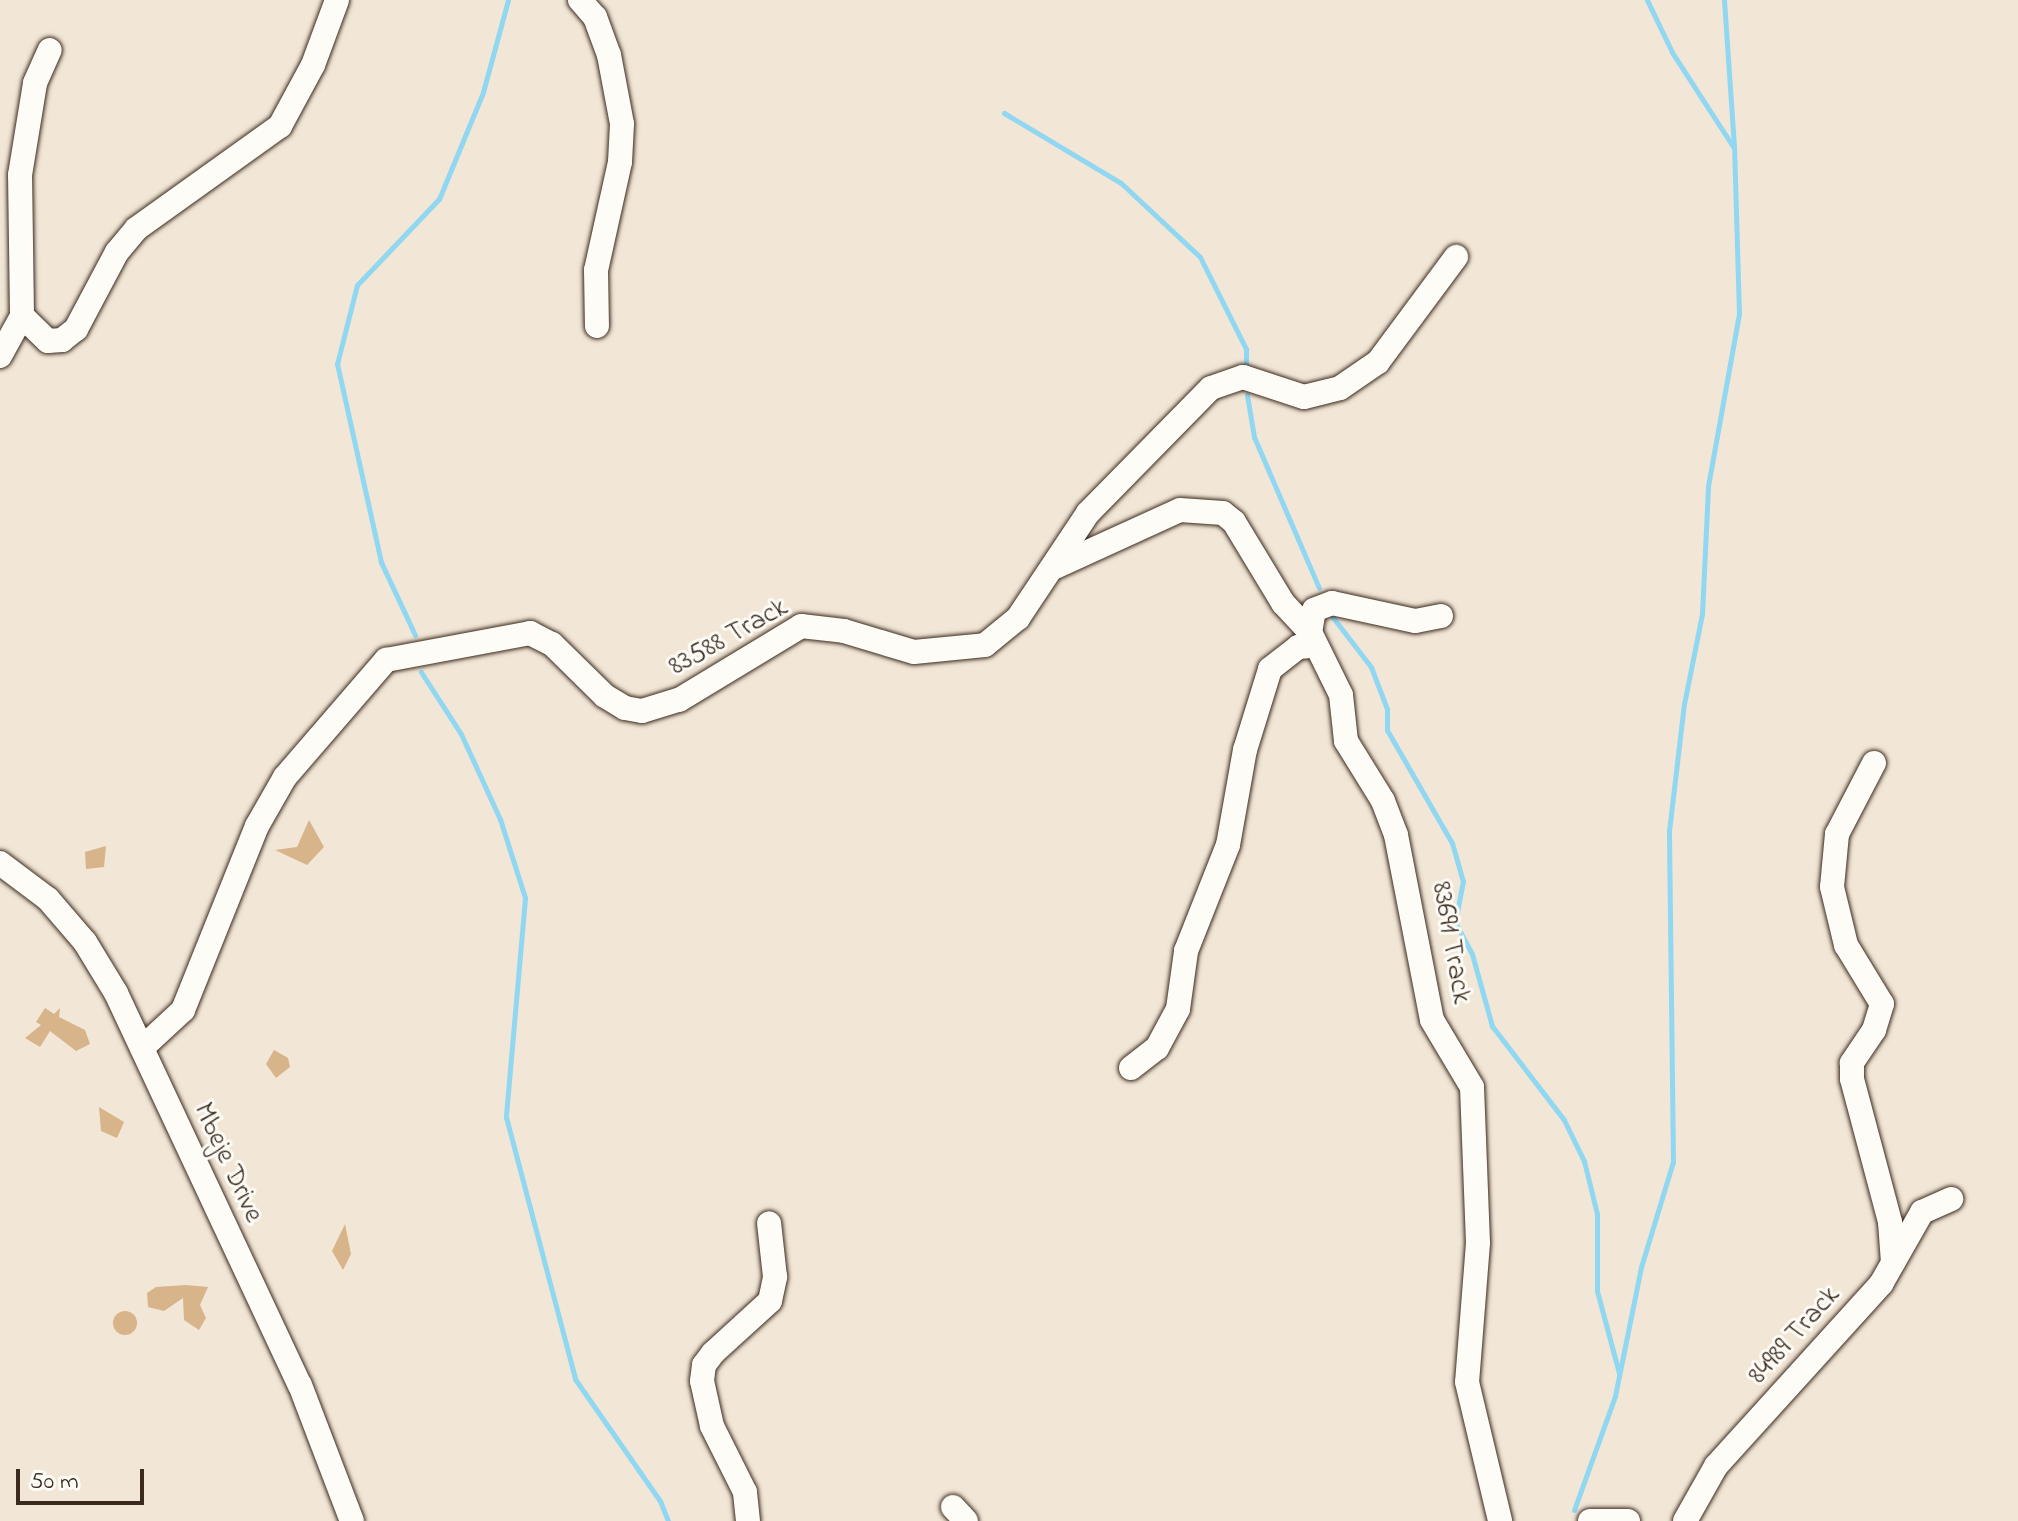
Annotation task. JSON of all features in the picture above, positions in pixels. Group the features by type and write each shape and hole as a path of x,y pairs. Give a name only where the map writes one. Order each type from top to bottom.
{"street":[{"path":"22,316 41,338 62,340 76,329 117,252 136,229 196,182 269,137 313,65 337,0"},
{"path":"580,0 595,17 609,55 622,124 620,162 596,270 597,326"},
{"path":"0,356 22,316 20,175 35,83 50,50"},
{"name":"83588 Track","path":"142,1048 183,1010 257,826 285,777 386,660 530,633 552,644 597,690 625,708 642,711 679,700 801,626 844,631 914,652 985,645 1018,618 1088,513 1211,388 1243,377 1304,397 1340,388 1378,362 1456,257"},
{"name":"83691 Track","path":"1053,568 1180,510 1223,513 1234,522 1283,603 1312,639 1341,695 1346,741 1383,801 1396,835 1432,1020 1472,1087 1478,1257 1467,1382 1500,1521"},
{"path":"1131,1068 1157,1048 1178,1009 1181,967 1228,845 1245,750 1270,669 1312,639 1314,610 1332,603 1415,621 1441,616"},
{"path":"1874,763 1837,834 1832,887 1846,945 1882,1004 1874,1030 1852,1063 1852,1079 1890,1222 1893,1263"},
{"name":"Mbeje Drive","path":"0,863 48,899 85,942 142,1048 300,1385 352,1521"},
{"name":"84989 Track","path":"1685,1521 1716,1466 1858,1314 1893,1263 1922,1212 1951,1199"},
{"path":"748,1521 745,1492 712,1426 702,1381 704,1365 713,1353 770,1301 775,1277 769,1223"},
{"path":"1590,1521 1628,1521"}],"building":[{"path":"309,820 324,847 307,865 275,850 297,847"},
{"path":"106,846 104,867 86,869 85,852"},
{"path":"45,1008 54,1014 60,1008 59,1017 85,1030 90,1044 76,1051 50,1031 40,1047 25,1038 41,1025 36,1022"},
{"path":"274,1050 288,1058 290,1067 276,1078 266,1064"},
{"path":"99,1107 124,1122 117,1138 101,1131"},
{"path":"345,1224 351,1254 343,1270 332,1251"},
{"path":"156,1287 208,1287 200,1305 206,1318 199,1330 184,1320 183,1298 164,1311 148,1307 147,1293"},
{"path":"125,1311 133,1315 137,1323 133,1331 125,1335 117,1331 113,1323 117,1315"}],"waterway":[{"path":"415,635 381,562 337,364 357,285 439,199 483,92 508,0"},
{"path":"1574,1510 1615,1396 1641,1267 1673,1162 1669,831 1684,704 1702,614 1708,486 1739,314 1734,148 1672,52 1647,0"},
{"path":"1724,0 1734,147"},
{"path":"1004,113 1121,183 1200,257 1246,349 1246,372"},
{"path":"1247,395 1254,437 1319,588"},
{"path":"1331,615 1371,667 1387,709 1387,730 1452,843 1463,881 1455,922 1472,954 1492,1026 1564,1120 1584,1161 1597,1214 1597,1291 1619,1373"},
{"path":"421,672 461,734 500,819 525,898 506,1117 575,1379 660,1501 668,1521"}]}
